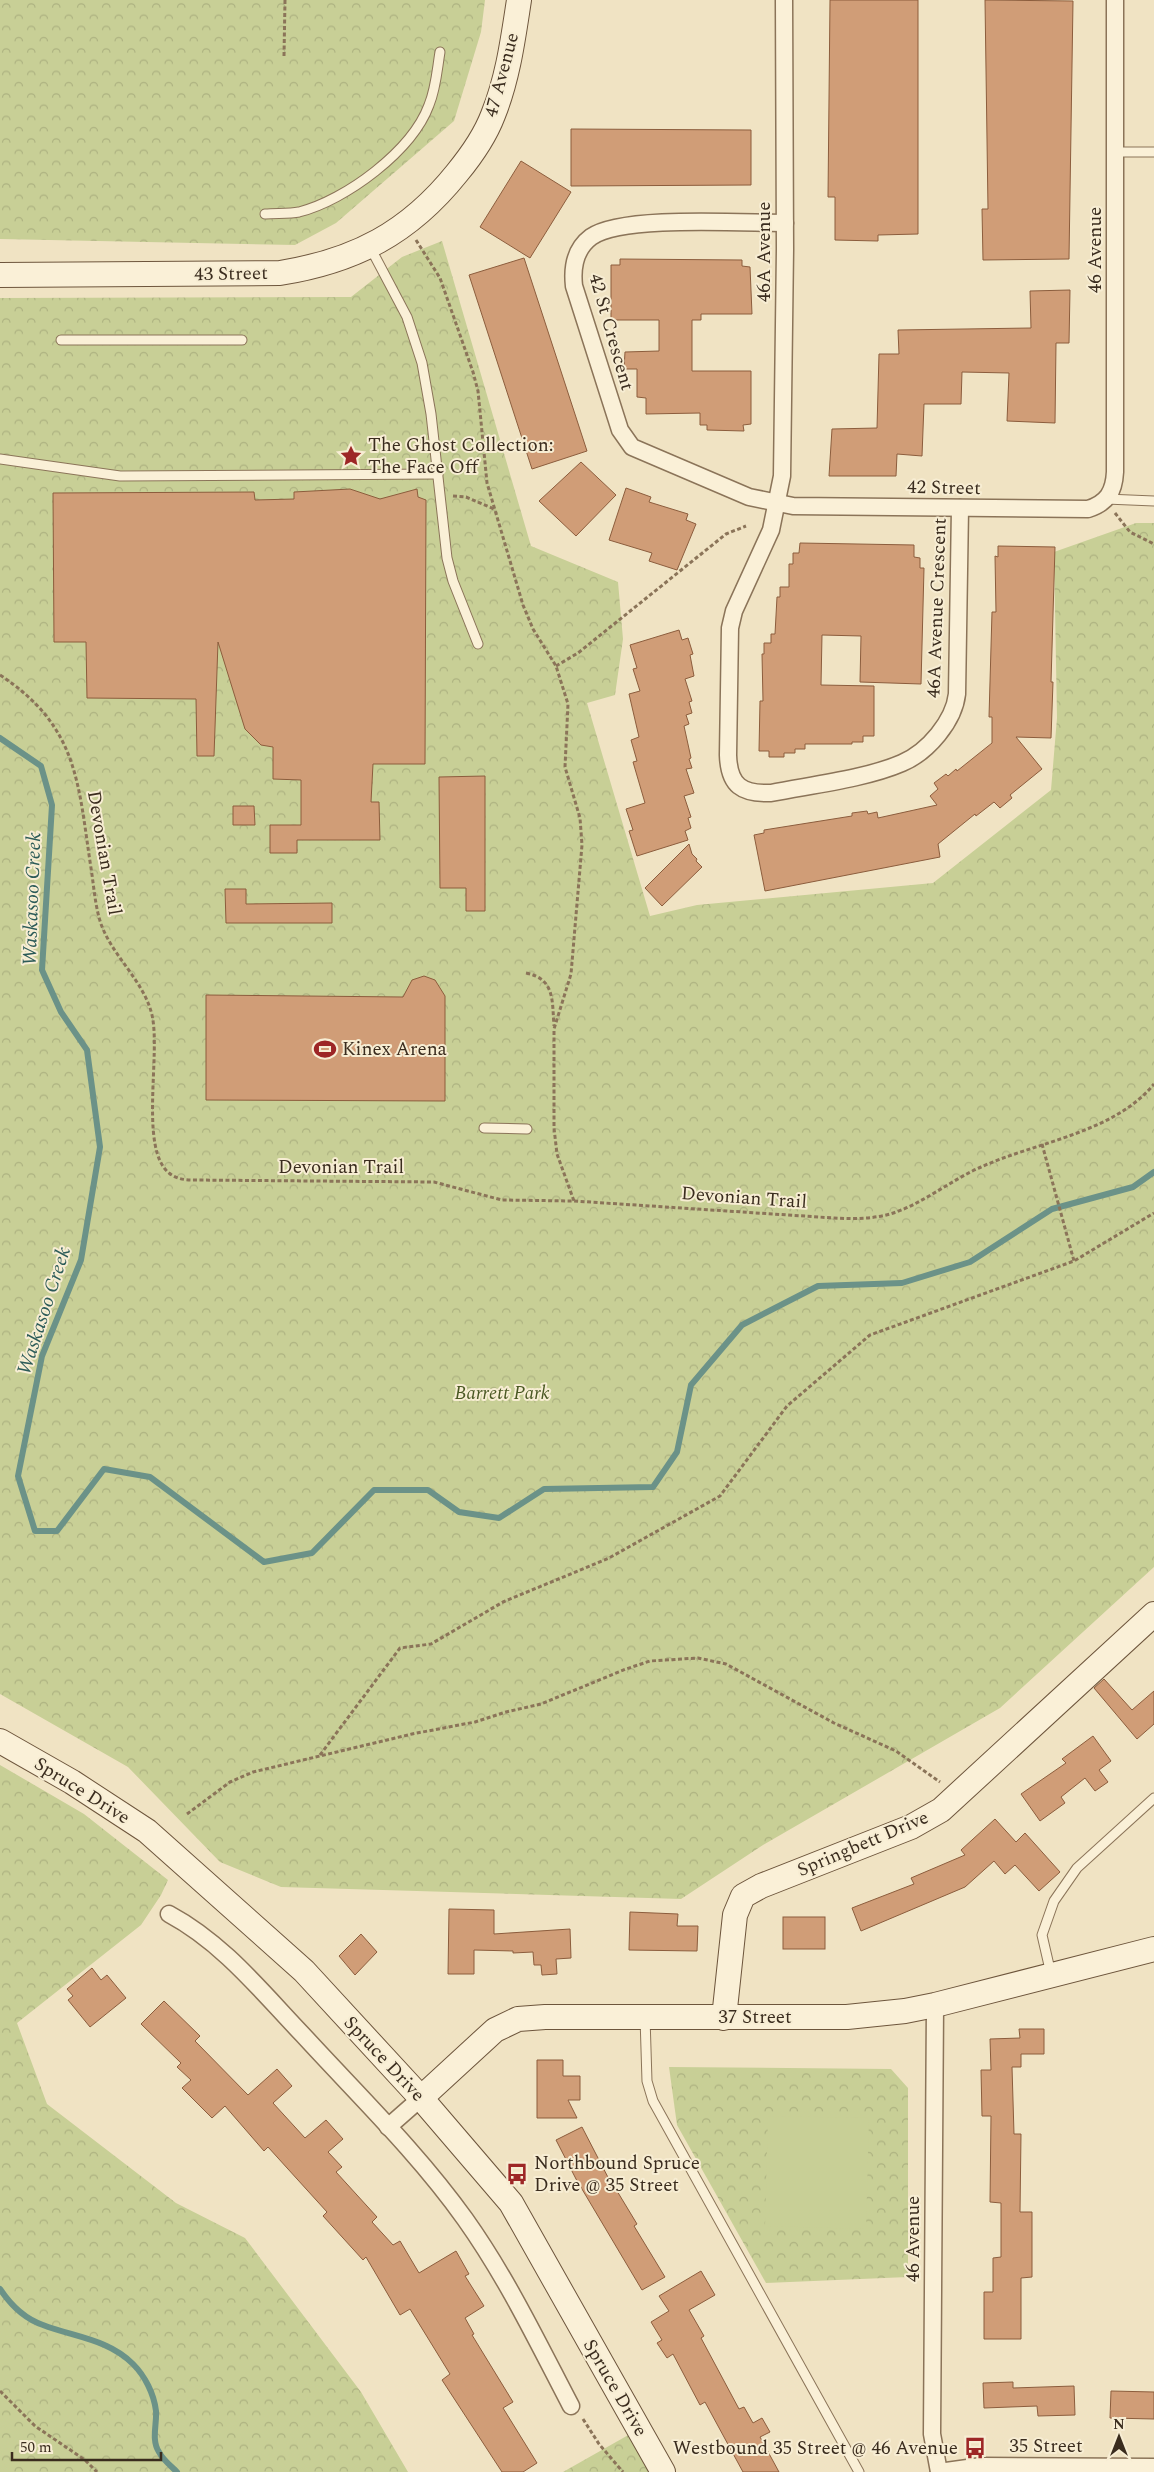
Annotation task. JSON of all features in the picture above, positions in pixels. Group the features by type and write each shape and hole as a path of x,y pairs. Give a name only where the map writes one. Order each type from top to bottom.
{"street":[{"name":"47 Avenue","path":"440,194 470,157 493,117 505,77 519,0"},
{"name":"46A Avenue","path":"778,504 782,476 784,0"},
{"name":"46 Avenue","path":"1106,499 1113,489 1115,472 1116,0"},
{"name":"43 Street","path":"0,275 280,273 308,269 370,247 404,226 440,194"},
{"name":"42 St Crescent","path":"778,504 740,493 648,456 627,443 620,430 574,286 573,270 582,245 591,237 616,226 634,223 784,223"},
{"name":"42 Street","path":"778,504 802,506 1088,509 1106,499"},
{"name":"46A Avenue Crescent","path":"778,504 770,530 734,611 729,647 728,770 734,783 756,793 771,793 884,770 904,763 921,751 949,719 956,706 957,694 960,508"},
{"name":"Springbett Drive","path":"724,2018 735,1915 743,1896 761,1886 912,1827 941,1810 1154,1614"},
{"name":"Spruce Drive","path":"0,1741 72,1782 147,1831 304,1971 420,2098 511,2203 663,2472"},
{"path":"169,1914 192,1926 230,1957 388,2127 444,2192 481,2242 504,2280 571,2406"},
{"name":"37 Street","path":"388,2127 495,2030 518,2019 545,2017 847,2017 896,2012 935,2005 1154,1949"},
{"name":"46 Avenue","path":"935,2005 932,2434 939,2472"},
{"name":"35 Street","path":"939,2472 982,2466 1090,2469 1154,2467"}],"lane":[{"path":"265,214 298,212 332,200 387,162 406,143 429,106 440,52"},
{"path":"1116,152 1154,152"},
{"path":"370,247 407,317 416,343 431,414 449,569 478,644"},
{"path":"61,340 242,340"},
{"path":"0,459 120,476 438,474"},
{"path":"1106,499 1154,500"},
{"path":"484,1128 527,1129"},
{"path":"1051,1974 1042,1935 1054,1901 1076,1868 1154,1798"},
{"path":"645,2017 647,2081 653,2101 859,2472"}],"path":[{"path":"284,0 284,56"},
{"path":"404,226 427,256 440,278 473,372 479,399 484,470 494,509 523,605 534,629 556,666 568,704 565,767 580,818 582,844 571,974 554,1029"},
{"path":"440,498 460,496 494,509"},
{"path":"1106,499 1122,525 1130,532 1154,544"},
{"path":"556,666 578,652 726,534 746,526"},
{"name":"Devonian Trail","path":"0,675 26,695 40,709 62,739 70,756 78,786 101,922 114,950 142,990 152,1013 155,1038 153,1137 158,1158 168,1172 179,1178 194,1180 434,1182 502,1200 574,1201 834,1218 874,1218 893,1213 981,1167 1101,1123 1120,1113 1154,1084"},
{"path":"526,973 541,977 548,985 552,1001 555,1138 557,1154 574,1201"},
{"path":"1042,1144 1065,1222 1074,1261"},
{"path":"320,1755 400,1648 431,1644 503,1602 609,1558 720,1496 787,1406 870,1335 1074,1261 1154,1213"},
{"path":"187,1814 238,1778 320,1755 475,1722 541,1704 650,1661 698,1658 726,1664 834,1723 896,1751 957,1795"},
{"path":"0,2392 35,2426 85,2460 97,2472"},
{"path":"571,2406 587,2423 599,2444 622,2472"}],"green space":[{"path":"0,0 485,0 481,32 454,121 336,223 295,245 0,239"},
{"name":"Barrett Park","path":"442,241 531,546 618,582 623,639 615,695 587,703 650,916 697,905 933,883 1051,790 1057,718 1054,552 1136,523 1154,523 1154,1567 1000,1708 763,1845 681,1899 281,1887 220,1862 128,1767 0,1694 0,298 351,297 402,257"},
{"path":"0,1765 84,1814 168,1880 161,1895 141,1925 17,2023 47,2104 176,2203 245,2238 361,2392 408,2472 0,2472"},
{"path":"669,2067 891,2069 908,2088 908,2277 766,2283 677,2125"},
{"path":"768,2116 869,2118 866,2229 765,2226"},
{"path":"639,2429 663,2472 563,2472"}],"building":[{"path":"830,0 918,0 918,234 878,235 878,241 835,240 835,197 828,197"},
{"path":"985,0 1073,1 1069,259 983,260 982,209 988,209"},
{"path":"571,129 751,130 751,185 571,186"},
{"path":"521,161 571,192 530,258 480,227"},
{"path":"524,258 587,451 532,469 469,275"},
{"path":"620,259 742,260 742,266 750,267 752,314 701,314 701,320 692,320 692,371 751,371 751,424 743,425 744,431 707,430 707,425 700,425 700,413 646,414 646,398 637,397 637,369 624,369 625,352 659,351 659,320 611,320 611,265 620,265"},
{"path":"1070,290 1069,343 1056,343 1055,423 1007,421 1009,373 962,372 961,404 924,404 922,456 897,454 896,476 829,476 832,429 877,428 879,354 899,354 898,330 1031,328 1030,291"},
{"path":"581,462 616,495 576,536 539,501"},
{"path":"626,488 651,497 649,502 688,514 686,520 696,524 677,570 649,561 652,553 609,540"},
{"path":"350,489 380,499 417,489 418,497 426,500 425,764 373,764 371,802 379,802 380,840 297,840 297,853 270,853 270,825 301,825 301,780 273,779 273,747 261,745 245,729 218,642 214,756 197,756 196,699 87,698 86,642 54,642 53,493 254,492 255,500 294,499 294,492"},
{"path":"800,543 914,545 914,557 920,558 920,568 924,568 921,684 860,682 861,636 822,635 821,685 874,686 874,736 863,736 863,742 852,742 852,744 805,744 805,749 795,749 795,753 784,753 784,757 769,757 769,751 759,751 760,701 763,701 762,654 764,654 764,643 771,643 771,634 775,634 777,597 780,597 780,587 789,587 789,564 793,564 793,553 799,553"},
{"path":"998,546 1055,547 1051,738 1016,737 1042,769 1010,795 1012,798 1000,808 994,802 976,816 975,814 938,844 940,857 765,891 754,835 764,833 764,830 852,816 852,813 867,811 868,814 877,812 878,818 937,805 930,796 938,789 934,783 946,774 948,776 956,769 957,771 992,743 992,717 989,717 992,612 996,612 995,556 998,557"},
{"path":"679,630 682,640 688,638 693,654 690,655 694,676 685,679 692,701 689,702 692,713 686,715 689,724 684,726 692,768 686,769 694,793 684,796 691,817 688,818 691,828 685,831 688,840 637,856 629,831 633,830 626,809 645,803 633,762 637,761 631,740 639,737 629,694 640,691 633,669 637,668 630,645"},
{"path":"485,776 485,911 466,911 466,888 440,888 439,777"},
{"path":"233,806 254,806 255,825 233,825"},
{"path":"689,844 692,854 702,867 662,906 645,888"},
{"path":"225,889 246,889 246,904 332,903 332,923 226,923"},
{"name":"Kinex Arena","path":"424,976 435,980 445,996 445,1101 206,1100 206,995 403,997 412,980"},
{"path":"1104,1679 1132,1710 1154,1691 1154,1724 1137,1739 1094,1688"},
{"path":"1093,1736 1111,1761 1099,1770 1108,1782 1095,1791 1085,1778 1061,1797 1065,1803 1040,1821 1021,1794 1066,1763 1062,1759"},
{"path":"995,1819 1016,1842 1025,1833 1060,1872 1039,1891 1015,1865 1005,1874 994,1861 965,1887 861,1931 852,1908 914,1884 911,1878 965,1855 961,1850"},
{"path":"449,1909 494,1910 494,1934 570,1929 571,1958 556,1959 557,1974 542,1975 541,1965 534,1965 533,1952 513,1953 513,1951 474,1950 474,1974 448,1974"},
{"path":"630,1912 678,1914 677,1926 698,1926 697,1951 629,1950"},
{"path":"783,1917 825,1917 825,1949 783,1949"},
{"path":"361,1934 377,1952 355,1975 339,1956"},
{"path":"92,1968 101,1980 107,1975 126,1998 90,2027 68,2000 73,1996 67,1989"},
{"path":"164,2001 200,2036 195,2041 248,2095 277,2069 292,2086 273,2103 305,2138 326,2120 343,2139 328,2152 342,2167 336,2172 377,2217 372,2222 393,2245 400,2241 419,2273 456,2251 469,2274 465,2276 484,2306 465,2318 474,2334 472,2335 513,2402 503,2408 537,2463 523,2472 502,2472 442,2380 450,2374 410,2309 400,2315 366,2257 363,2260 323,2216 327,2212 268,2147 264,2151 225,2106 212,2118 182,2088 191,2080 177,2067 181,2063 141,2024"},
{"path":"1019,2029 1044,2029 1044,2054 1021,2054 1021,2067 1012,2067 1014,2134 1021,2134 1020,2212 1032,2212 1032,2277 1021,2278 1021,2339 984,2339 984,2292 993,2292 993,2258 1001,2257 1001,2203 990,2202 991,2116 982,2116 981,2070 991,2070 990,2039 1020,2038"},
{"path":"537,2060 563,2060 563,2076 580,2076 580,2100 568,2100 577,2118 537,2118"},
{"path":"582,2127 613,2187 637,2224 634,2226 665,2277 642,2290 576,2179 556,2140"},
{"path":"701,2271 715,2295 689,2310 704,2336 701,2338 739,2409 744,2407 753,2423 762,2418 770,2432 760,2437 779,2472 743,2472 705,2402 700,2405 673,2354 667,2358 657,2343 662,2340 651,2322 669,2311 659,2296"},
{"path":"1013,2382 1013,2388 1074,2386 1075,2415 1038,2416 1037,2406 984,2408 983,2383"},
{"path":"1111,2391 1154,2392 1154,2419 1110,2418"}],"waterway":[{"name":"Waskasoo Creek","path":"0,738 41,766 52,805 42,970 61,1012 87,1050 100,1147 81,1260 42,1356 18,1476 35,1531 57,1531 104,1469 150,1477 264,1562 312,1553 374,1490 428,1490 459,1512 499,1518 544,1489 653,1487 677,1452 691,1385 742,1325 818,1286 902,1283 970,1262 1052,1209 1133,1187 1154,1172"},
{"path":"0,2289 8,2300 30,2319 102,2344 113,2349 133,2364 145,2380 153,2398 156,2411 155,2442 157,2447 163,2458 177,2472"}],"place":[{"name":"The Ghost Collection: The Face Off","path":"351,456"},
{"name":"Kinex Arena","path":"325,1049"},
{"name":"Northbound Spruce Drive @ 35 Street","path":"517,2174"},
{"name":"Westbound 35 Street @ 46 Avenue","path":"975,2448"}]}
